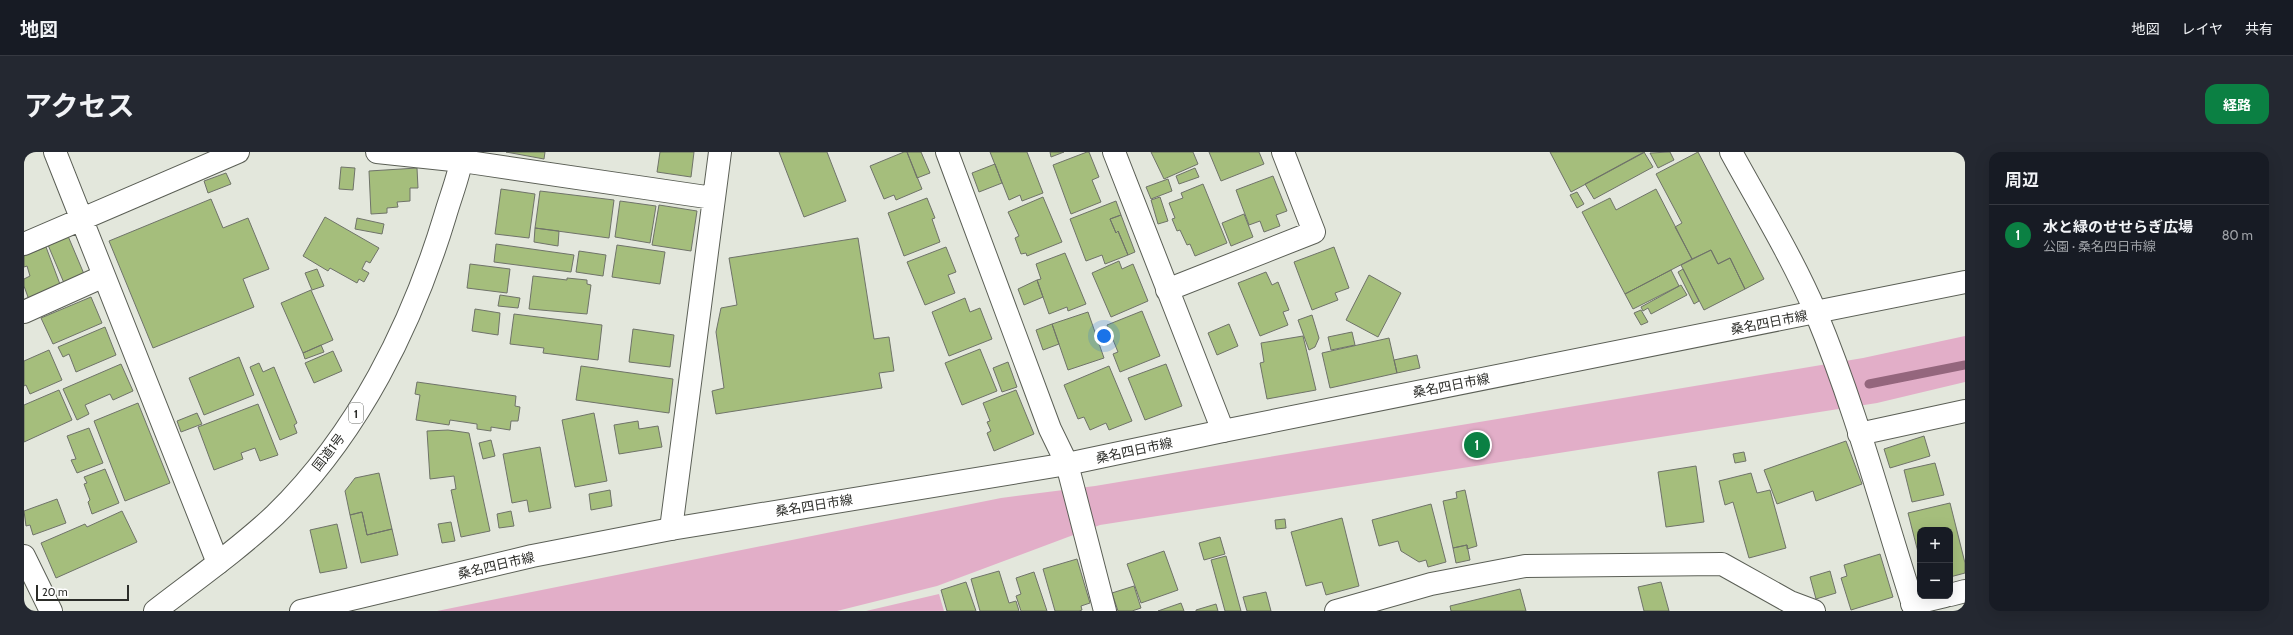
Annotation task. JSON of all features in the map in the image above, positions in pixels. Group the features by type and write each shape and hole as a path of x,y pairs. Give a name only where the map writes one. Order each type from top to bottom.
{"main road":[{"path":"55,152 218,563"},
{"path":"24,244 238,152"},
{"path":"377,152 462,156 713,198"},
{"path":"672,529 720,152"},
{"path":"947,152 1050,430 1067,464 1105,611"},
{"path":"1114,152 1223,431"},
{"path":"1167,290 1314,232 1283,152"},
{"path":"1731,152 1798,273 1816,313 1834,359 1856,426 1910,608 1936,599"},
{"name":"国道1号","path":"155,611 218,563 275,514 317,468 347,428 382,369 412,311 436,247 462,156"},
{"path":"24,312 104,276"},
{"name":"桑名四日市線","path":"301,611 532,556 672,529 1067,464 1223,431 1965,282"},
{"path":"1856,426 1965,411"},
{"path":"24,556 51,611"},
{"path":"1336,611 1431,584 1525,566 1722,564 1803,609"},
{"path":"1953,594 1965,591"}],"shaded area":[{"path":"1965,336 1965,382 1877,403 1100,525 937,586 837,611 437,611 1001,498 1095,486 1863,358"},
{"path":"939,594 944,611 866,611"}],"building":[{"path":"506,152 545,152 544,159"},
{"path":"660,152 694,152 691,177 657,172"},
{"path":"779,152 827,152 846,201 804,217"},
{"path":"907,152 922,189 896,200 894,195 884,199 870,166"},
{"path":"907,152 921,152 930,173 917,178"},
{"path":"990,152 1027,152 1043,193 1022,201 1020,195 1009,200"},
{"path":"1050,152 1064,152 1051,157"},
{"path":"1089,152 1099,177 1092,180 1101,202 1071,214 1053,165"},
{"path":"1151,152 1193,152 1198,164 1164,179"},
{"path":"1209,152 1259,152 1264,164 1221,181"},
{"path":"1550,152 1645,152 1571,192"},
{"path":"1644,152 1653,167 1594,199 1585,184"},
{"path":"1670,152 1674,160 1658,168 1650,153"},
{"path":"1698,152 1764,279 1745,289 1730,258 1718,264 1711,250 1692,259 1675,227 1682,223 1656,174"},
{"path":"995,164 1002,183 979,192 972,173"},
{"path":"341,167 355,168 353,190 339,189"},
{"path":"417,168 418,188 410,188 410,201 397,202 398,207 387,208 387,213 371,214 369,171"},
{"path":"1195,168 1199,177 1179,184 1176,176"},
{"path":"226,173 231,184 208,193 204,181"},
{"path":"1273,176 1287,211 1276,215 1280,226 1264,232 1260,221 1249,225 1236,190"},
{"path":"1168,179 1172,191 1151,199 1146,187"},
{"path":"1203,184 1227,243 1195,256 1190,244 1187,245 1180,230 1177,231 1172,219 1175,218 1169,203 1183,198 1181,193"},
{"path":"501,189 535,194 529,238 495,234"},
{"path":"1656,189 1692,259 1625,294 1582,212 1610,198 1616,210"},
{"path":"540,191 614,200 609,238 535,228"},
{"path":"1577,192 1584,204 1577,208 1570,195"},
{"path":"1043,197 1062,242 1027,256 1026,253 1021,254 1015,238 1019,236 1008,212"},
{"path":"1160,197 1168,221 1158,224 1151,200"},
{"path":"927,198 935,218 932,219 940,242 904,256 888,213"},
{"path":"211,199 223,228 248,218 269,269 243,279 254,307 153,348 109,241"},
{"path":"620,201 656,206 650,243 615,237"},
{"path":"1116,201 1121,215 1110,219 1116,233 1118,231 1128,255 1105,264 1102,255 1086,261 1070,219"},
{"path":"659,205 697,211 691,251 652,245"},
{"path":"1244,214 1253,237 1231,246 1222,223"},
{"path":"1121,215 1135,252 1128,255 1118,231 1116,233 1110,219"},
{"path":"325,217 379,248 370,263 366,261 362,269 369,273 364,282 359,279 357,283 330,268 328,271 303,256"},
{"path":"357,218 384,224 382,234 355,229"},
{"path":"535,228 559,231 558,246 534,242"},
{"path":"68,236 84,274 64,283 48,245"},
{"path":"858,238 874,339 889,337 894,371 879,373 882,388 716,414 712,391 724,388 716,332 721,308 737,305 729,258"},
{"path":"496,244 574,255 571,272 494,262"},
{"path":"617,245 665,252 660,284 612,277"},
{"path":"46,247 61,287 29,300 24,286 24,279 30,276 27,266 24,267 24,256"},
{"path":"946,247 956,272 948,275 955,293 925,305 907,262"},
{"path":"1334,247 1349,288 1335,293 1338,300 1312,310 1294,262"},
{"path":"1711,250 1718,264 1730,258 1745,289 1704,310 1681,265"},
{"path":"579,251 606,255 603,276 576,272"},
{"path":"1065,253 1086,304 1068,311 1067,307 1049,314 1037,280 1041,279 1036,264"},
{"path":"1119,261 1122,269 1133,264 1148,301 1111,317 1092,273"},
{"path":"470,264 510,269 507,293 467,288"},
{"path":"317,269 324,286 312,290 305,273"},
{"path":"1683,269 1699,301 1694,304 1678,272"},
{"path":"1671,270 1679,286 1633,309 1625,294"},
{"path":"1266,272 1272,285 1278,282 1289,310 1283,312 1288,325 1260,336 1238,283"},
{"path":"1369,275 1401,293 1378,337 1346,320"},
{"path":"533,276 567,280 567,278 587,280 587,284 591,285 587,314 529,309"},
{"path":"1037,280 1043,297 1024,305 1018,289"},
{"path":"1681,285 1687,295 1651,314 1648,308 1643,311 1641,307"},
{"path":"311,290 333,340 303,353 281,303"},
{"path":"500,295 520,298 518,308 498,306"},
{"path":"91,297 102,323 53,344 41,318"},
{"path":"965,298 970,312 980,308 992,339 949,356 932,312"},
{"path":"475,309 500,313 498,335 472,331"},
{"path":"1641,310 1648,322 1641,325 1634,313"},
{"path":"1142,311 1160,356 1120,372 1113,354 1118,352 1107,325"},
{"path":"1088,312 1104,358 1068,370 1052,324"},
{"path":"514,314 602,325 598,360 543,353 544,348 510,344"},
{"path":"1312,315 1319,338 1315,347 1309,350 1298,320"},
{"path":"1052,324 1059,344 1043,350 1036,330"},
{"path":"1229,324 1238,346 1217,355 1208,333"},
{"path":"105,327 116,355 76,372 69,354 63,357 58,347"},
{"path":"633,329 674,335 670,367 629,362"},
{"path":"1352,332 1355,345 1331,350 1328,337"},
{"path":"1303,336 1316,390 1267,399 1260,363 1264,362 1261,343"},
{"path":"1389,338 1397,373 1330,388 1322,353"},
{"path":"321,345 324,352 305,359 303,353"},
{"path":"980,349 997,391 962,405 945,363"},
{"path":"49,350 62,380 30,394 26,385 24,386 24,361"},
{"path":"333,351 342,371 314,383 305,363"},
{"path":"1417,355 1420,368 1397,373 1394,360"},
{"path":"239,357 254,395 204,415 189,378"},
{"path":"1008,362 1017,387 1002,392 993,368"},
{"path":"259,363 263,372 274,367 297,423 294,425 297,433 280,440 250,367"},
{"path":"121,364 133,391 113,400 110,394 85,405 89,414 77,420 63,389"},
{"path":"1166,364 1182,406 1145,420 1128,378"},
{"path":"581,366 673,379 669,413 576,400"},
{"path":"1109,366 1132,421 1109,430 1106,423 1090,430 1084,417 1078,419 1064,385"},
{"path":"417,382 516,396 515,406 520,407 518,421 511,421 510,430 491,427 491,431 477,429 477,424 450,420 449,425 416,420 420,395 415,394"},
{"path":"59,390 72,420 24,442 24,405"},
{"path":"1016,390 1034,434 994,451 987,433 991,431 987,422 990,421 983,403"},
{"path":"138,403 170,483 125,501 94,421"},
{"path":"258,404 278,455 260,461 255,448 241,453 243,459 214,470 198,427"},
{"path":"197,413 202,424 181,432 177,421"},
{"path":"594,413 607,481 575,487 562,420"},
{"path":"638,421 639,429 658,426 662,447 619,454 614,425"},
{"path":"89,428 103,463 77,473 71,460 76,459 67,436"},
{"path":"448,430 469,433 490,531 461,537 451,490 456,489 454,476 430,479 427,431"},
{"path":"1924,436 1930,456 1890,468 1884,449"},
{"path":"491,440 495,456 483,459 479,443"},
{"path":"1846,441 1862,484 1816,501 1813,491 1777,504 1764,470"},
{"path":"540,447 551,508 529,512 527,500 512,503 503,454"},
{"path":"1744,452 1746,461 1735,463 1733,454"},
{"path":"1935,463 1944,495 1912,502 1904,470"},
{"path":"1696,466 1704,522 1666,527 1658,472"},
{"path":"105,469 119,503 92,514 88,502 90,500 84,484 87,483 84,477"},
{"path":"379,473 392,529 367,535 362,512 350,515 345,491 355,478"},
{"path":"1751,473 1757,493 1770,490 1786,548 1749,558 1733,502 1725,505 1719,481"},
{"path":"610,490 612,506 591,510 589,494"},
{"path":"1465,490 1477,546 1467,549 1467,545 1453,548 1443,501 1457,498 1456,492"},
{"path":"57,499 66,523 33,535 30,525 26,526 24,511"},
{"path":"1950,503 1965,563 1965,573 1953,576 1953,527 1917,527 1917,548 1908,513"},
{"path":"1431,504 1446,562 1428,567 1426,560 1419,562 1401,551 1398,541 1379,546 1372,520"},
{"path":"122,511 137,542 56,578 41,543 85,524 87,527"},
{"path":"511,511 514,526 499,528 497,514"},
{"path":"362,512 367,535 392,529 398,555 361,563 350,515"},
{"path":"1342,518 1359,586 1326,595 1322,582 1306,586 1291,532"},
{"path":"1285,519 1286,528 1276,529 1275,520"},
{"path":"451,522 455,541 442,543 438,524"},
{"path":"337,524 347,568 320,573 310,530"},
{"path":"1220,537 1225,554 1204,560 1199,543"},
{"path":"1467,545 1470,560 1456,563 1453,548"},
{"path":"1164,551 1178,590 1141,603 1127,564"},
{"path":"1880,554 1893,597 1851,610 1841,578 1847,576 1844,565"},
{"path":"1226,556 1241,611 1225,611 1211,560"},
{"path":"1077,559 1090,603 1081,606 1082,610 1079,611 1055,611 1043,569"},
{"path":"999,571 1009,603 1016,601 1019,611 980,611 971,579"},
{"path":"1830,571 1836,593 1816,599 1810,577"},
{"path":"1034,572 1047,611 1021,611 1016,596 1021,594 1016,578"},
{"path":"966,582 976,611 947,611 941,590"},
{"path":"1661,582 1669,611 1644,611 1638,587"},
{"path":"1134,586 1141,608 1132,611 1118,611 1112,593"},
{"path":"1520,589 1526,611 1451,611 1450,606"},
{"path":"1266,592 1271,611 1247,611 1243,597"},
{"path":"1181,603 1184,611 1158,611"},
{"path":"1216,604 1218,611 1196,611 1196,610"}],"waterway":[{"path":"1869,384 1965,365"}],"place":[{"name":"水と緑のせせらぎ広場","path":"1477,445"}]}
